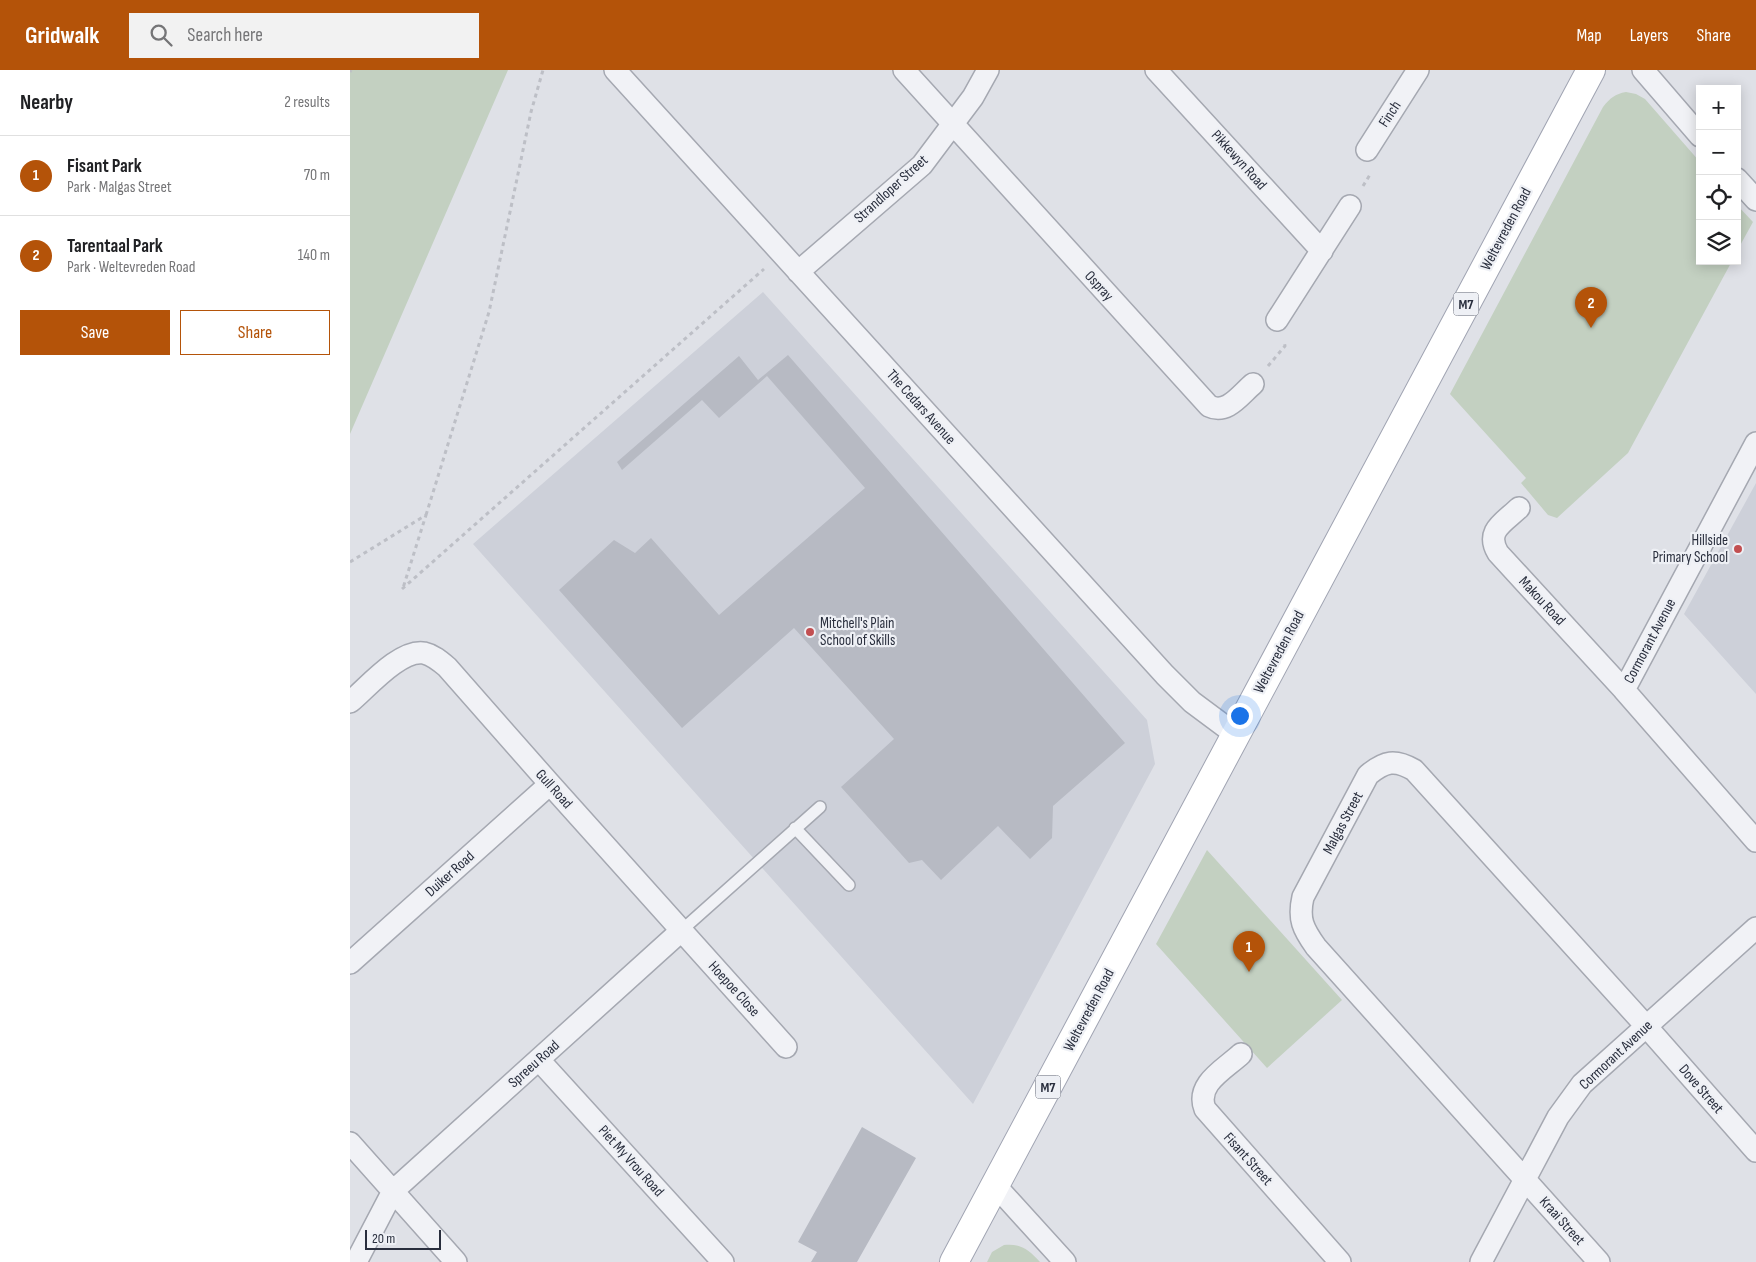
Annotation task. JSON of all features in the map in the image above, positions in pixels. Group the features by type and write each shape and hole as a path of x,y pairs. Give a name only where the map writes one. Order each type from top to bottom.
{"main road":[{"name":"Weltevreden Road","path":"954,1262 1592,70"}],"street":[{"name":"The Cedars Avenue","path":"615,70 1165,675 1192,702 1236,734"},
{"name":"Ospray","path":"904,70 1209,406 1215,409 1226,408 1253,384"},
{"name":"Strandloper Street","path":"798,272 922,165 974,97 988,70"},
{"name":"Pikkewyn Road","path":"1156,70 1322,251"},
{"path":"1642,70 1696,131"},
{"name":"Finch","path":"1367,150 1412,73"},
{"path":"1741,183 1756,200"},
{"path":"1277,320 1350,206"},
{"name":"Cormorant Avenue","path":"1756,443 1750,468 1624,690 1756,840"},
{"name":"Makou Road","path":"1519,508 1497,529 1493,536 1496,549 1624,690"},
{"name":"Gull Road","path":"350,702 401,658 412,654 424,653 437,658 682,930"},
{"name":"Malgas Street","path":"1525,1180 1316,947 1305,932 1300,912 1303,897 1368,776 1378,767 1390,762 1403,764 1414,770 1646,1026"},
{"name":"Duiker Road","path":"350,963 550,784"},
{"name":"Cormorant Avenue","path":"1481,1262 1558,1117 1582,1084 1756,928"},
{"name":"Hoepoe Close","path":"682,930 786,1047"},
{"name":"Spreeu Road","path":"356,1262 393,1192 682,930"},
{"name":"Dove Street","path":"1646,1026 1756,1151"},
{"name":"Fisant Street","path":"1241,1054 1208,1082 1202,1096 1204,1109 1340,1262"},
{"name":"Piet My Vrou Road","path":"539,1060 722,1262"},
{"path":"350,1143 456,1262"},
{"name":"Kraai Street","path":"1525,1180 1599,1262"},
{"path":"995,1185 1065,1262"}],"lane":[{"name":"Spreeu Road","path":"682,930 820,807"},
{"path":"795,828 849,885"}],"path":[{"path":"543,70 531,112 490,312 402,589 782,254"},
{"path":"1350,206 1374,168 1367,150"},
{"path":"1253,384 1285,346 1277,320"},
{"path":"350,562 426,515"}],"shaded area":[{"name":"Mitchell's Plain School of Skills","path":"763,292 1147,720 1155,764 973,1104 473,544"},
{"name":"Hillside Primary School","path":"1756,483 1756,694 1684,614"}],"green space":[{"path":"350,70 508,70 350,434"},
{"path":"1626,92 1636,94 1645,99 1696,157 1696,265 1730,265 1628,453 1557,518 1548,515 1521,483 1526,478 1450,394 1603,107 1608,101"},
{"path":"1741,209 1753,222 1741,244"},
{"path":"1207,850 1342,1000 1267,1068 1156,944"},
{"path":"1004,1245 1020,1246 1040,1262 987,1262 992,1252"}],"building":[{"path":"788,355 1125,743 1053,806 1052,838 1030,859 998,826 941,880 922,860 909,863 841,787 894,739 794,628 682,728 559,590 614,540 635,553 651,538 719,615 865,488 767,376 719,418 702,400 622,470 617,462 739,356 758,380"},
{"path":"862,1127 916,1158 857,1262 811,1262 817,1252 798,1242"}],"place":[{"name":"Tarentaal Park","path":"1591,328"},
{"name":"Hillside Primary School","path":"1738,549"},
{"name":"Mitchell's Plain School of Skills","path":"810,632"},
{"name":"Fisant Park","path":"1249,972"}]}
